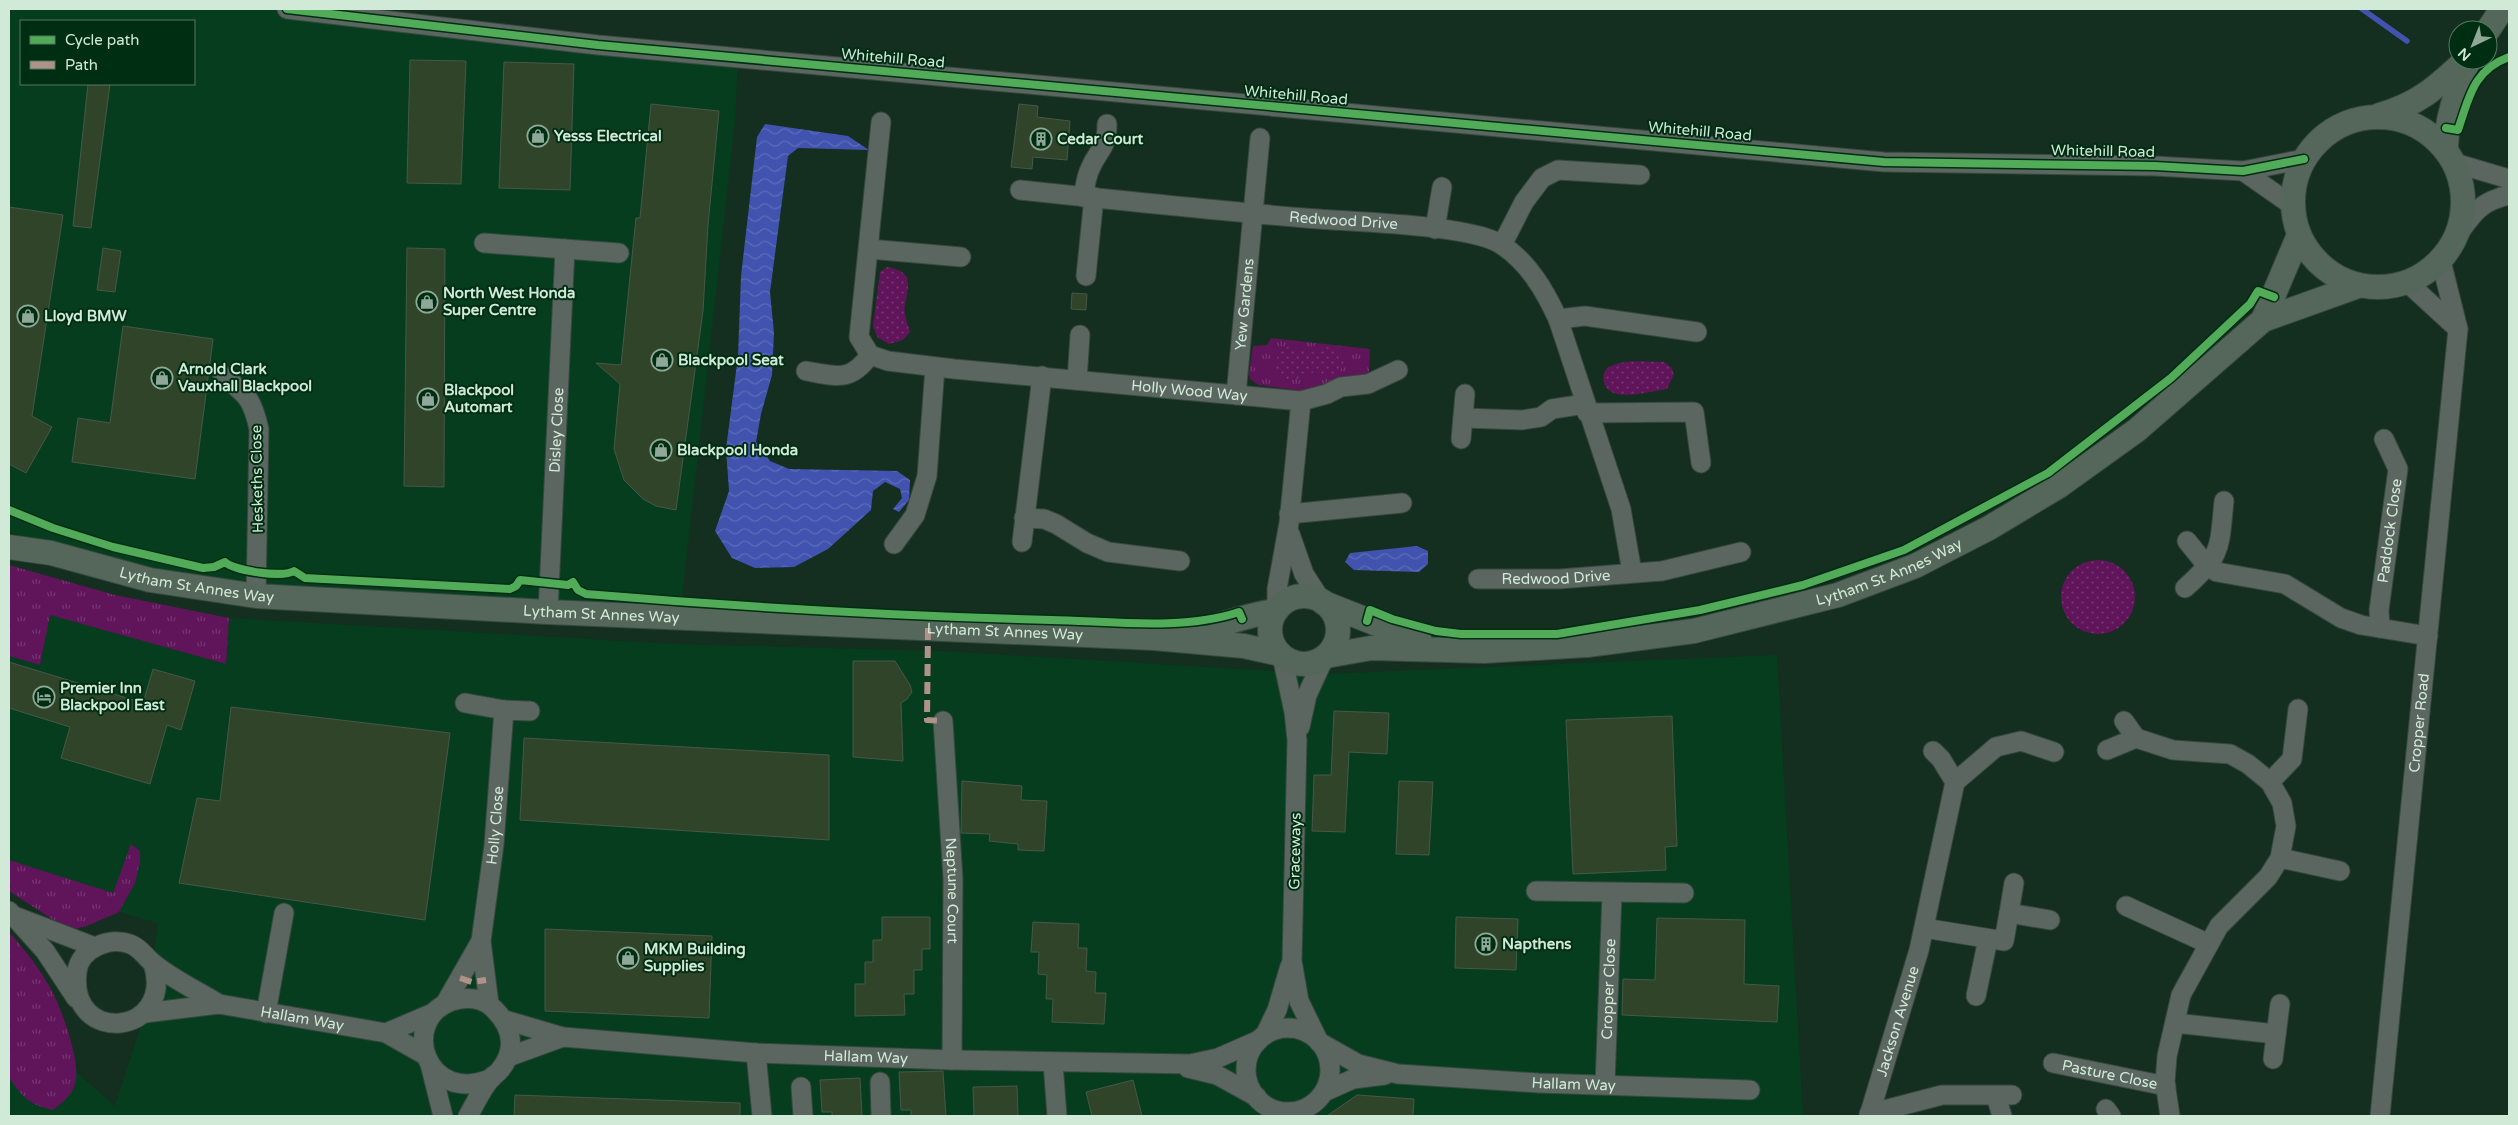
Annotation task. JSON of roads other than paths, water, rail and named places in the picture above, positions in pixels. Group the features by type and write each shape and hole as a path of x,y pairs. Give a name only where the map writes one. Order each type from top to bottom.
{"main road":[{"path":"2495,20 2502,9"},
{"path":"2456,70 2426,96 2403,109 2374,117 2356,119 2332,130 2310,150 2304,159 2296,177 2292,206 2299,235 2315,260 2331,274 2358,286 2388,288 2417,279 2441,261 2457,236 2462,222 2463,192 2450,157 2446,128 2453,100 2464,70"},
{"path":"2374,117 2401,120 2424,130 2450,157"},
{"name":"Lytham St Annes Way","path":"2263,320 2299,235"},
{"name":"Lytham St Annes Way","path":"1325,657 1371,648 1484,651 1587,645 1694,631 1838,595 1915,566 1989,528 2059,486 2137,430 2263,320 2358,286"},
{"name":"Lytham St Annes Way","path":"9,531 52,553"},
{"name":"Lytham St Annes Way","path":"9,547 52,553 150,580 256,596 548,612 1154,638 1244,646 1281,655"},
{"path":"1296,597 1310,597 1323,603 1333,614 1338,631 1333,648 1325,657 1303,664 1292,662 1281,655 1273,644 1270,632 1277,610 1287,601 1296,597"},
{"name":"Lytham St Annes Way","path":"1323,603 1391,631 1444,649"},
{"name":"Lytham St Annes Way","path":"1154,638 1203,630 1277,610"}],"street":[{"name":"Whitehill Road","path":"288,9 598,45 1884,162 2155,166 2243,171 2304,159"},
{"path":"806,370 837,376 853,374 861,368 870,355 859,337 881,122"},
{"path":"1086,276 1090,168 1104,148 1107,138 1107,124"},
{"name":"Yew Gardens","path":"1236,395 1260,138"},
{"path":"2450,157 2509,178"},
{"path":"1502,244 1524,202 1542,178 1558,170 1640,174"},
{"path":"2243,171 2292,206"},
{"path":"1436,229 1442,187"},
{"path":"1020,190 1252,214"},
{"path":"2457,236 2473,213 2488,201 2509,195"},
{"name":"Redwood Drive","path":"1252,214 1436,229 1483,236 1502,244 1531,271 1546,293 1558,319 1586,409 1621,509 1632,572"},
{"path":"484,243 619,252"},
{"name":"Disley Close","path":"548,612 565,249"},
{"path":"869,249 961,257"},
{"name":"Cropper Road","path":"2380,1116 2458,329 2441,261"},
{"path":"2408,283 2458,329"},
{"path":"1558,319 1585,316 1697,332"},
{"path":"1077,380 1080,335"},
{"name":"Holly Wood Way","path":"870,355 888,361 935,367 1301,401 1327,394 1341,387 1368,384 1398,370"},
{"path":"894,544 915,515 927,476 935,367"},
{"name":"Heskeths Close","path":"222,376 247,396 254,406 259,429 256,596"},
{"path":"1022,542 1042,376"},
{"path":"1461,439 1464,394"},
{"path":"1277,610 1277,589 1289,518 1301,401"},
{"path":"1463,418 1522,420 1541,416 1552,409 1694,412 1701,463"},
{"name":"Paddock Close","path":"2380,628 2379,610 2398,469 2384,439"},
{"path":"2185,588 2208,567 2216,555 2219,546 2224,501"},
{"path":"1289,518 1402,503"},
{"path":"1024,518 1044,519 1108,552 1180,561"},
{"path":"1289,518 1298,560 1323,603"},
{"path":"2187,541 2208,567 2225,575 2285,584 2342,618 2380,628 2428,636"},
{"name":"Redwood Drive","path":"1478,579 1558,578 1662,571 1741,552"},
{"name":"Graceways","path":"1281,655 1294,712 1297,740 1292,961 1299,1002 1318,1041"},
{"name":"Graceways","path":"1297,740 1307,695 1325,657"},
{"path":"465,703 504,710 530,711"},
{"name":"Holly Close","path":"489,1004 481,941 494,845 504,710"},
{"path":"2270,782 2292,759 2298,710"},
{"name":"Neptune Court","path":"943,721 953,879 952,1060"},
{"path":"2107,750 2136,738 2124,721"},
{"name":"Pasture Close","path":"2136,738 2173,750 2230,754 2248,764 2270,782 2282,803 2286,826 2280,858 2268,877 2219,926 2181,995 2167,1056 2166,1086 2170,1116"},
{"path":"1933,751 1941,759 1954,782 1996,747 2021,741 2054,752"},
{"name":"Jackson Avenue","path":"1869,1115 1919,950 1954,782"},
{"path":"2280,858 2340,871"},
{"path":"1924,928 2004,941 2014,883"},
{"path":"1536,891 1684,893"},
{"name":"Cropper Close","path":"1605,1084 1612,893"},
{"path":"2126,906 2209,944"},
{"path":"11,913 94,947"},
{"path":"11,913 45,952 78,1001 92,1016 106,1023 130,1022 145,1013 154,998 157,978 153,963 144,952 129,943 113,941 94,947 85,955 77,968 75,988 78,1001"},
{"path":"266,1013 284,913"},
{"path":"2009,913 2050,920"},
{"path":"1976,996 1988,939"},
{"name":"Holly Close","path":"439,1008 481,941"},
{"name":"Graceways","path":"1262,1038 1277,1010 1292,961"},
{"name":"Hallam Way","path":"153,963 218,1004"},
{"path":"386,1033 460,998 476,998 489,1004 505,1020 510,1034 508,1057 468,1116"},
{"name":"Hallam Way","path":"145,1013 218,1004 386,1033 427,1059"},
{"path":"2273,1059 2280,1004"},
{"path":"439,1008 427,1023 423,1038 427,1059 444,1116"},
{"name":"Hallam Way","path":"505,1020 562,1037 756,1053 952,1060 1190,1064 1218,1058 1262,1038"},
{"path":"2175,1023 2276,1034"},
{"path":"1286,1028 1308,1033 1318,1041 1326,1051 1330,1072 1320,1102 1297,1111 1279,1110 1270,1107 1251,1089 1247,1068 1252,1049 1262,1038 1286,1028"},
{"name":"Hallam Way","path":"508,1057 562,1037"},
{"name":"Hallam Way","path":"1318,1041 1358,1064 1398,1074"},
{"path":"756,1053 762,1116"},
{"path":"427,1059 438,1074 451,1082 463,1085 478,1084 492,1078"},
{"path":"1053,1062 1057,1116"},
{"name":"Pasture Close","path":"2053,1063 2166,1086"},
{"name":"Hallam Way","path":"1170,1064 1217,1075 1270,1107"},
{"name":"Hallam Way","path":"1320,1102 1353,1079 1398,1074 1538,1083 1750,1090"},
{"path":"880,1082 882,1116"},
{"path":"801,1087 802,1116"},
{"name":"Jackson Avenue","path":"1869,1115 1942,1095 2004,1096 2002,1116"}],"water":[{"path":"765,124 848,136 869,150 798,148 788,156 770,292 774,333 772,375 761,414 756,442 770,461 789,469 897,471 910,480 909,500 899,512 893,509 902,498 900,489 885,482 873,491 871,510 828,549 794,567 755,568 732,558 715,531 729,491 726,449 738,356 741,276 757,137"},
{"path":"1417,546 1428,551 1428,564 1419,572 1354,570 1345,562 1350,553"}],"waterway":[{"path":"2362,9 2407,41"}],"place":[{"name":"Yesss Electrical","path":"538,136"},
{"name":"Cedar Court","path":"1041,139"},
{"name":"North West Honda Super Centre","path":"427,302"},
{"name":"Lloyd BMW","path":"28,316"},
{"name":"Blackpool Seat","path":"662,360"},
{"name":"Arnold Clark Vauxhall Blackpool","path":"162,378"},
{"name":"Blackpool Automart","path":"428,399"},
{"name":"Blackpool Honda","path":"661,450"},
{"name":"Premier Inn Blackpool East","path":"44,697"},
{"name":"Napthens","path":"1486,944"},
{"name":"MKM Building Supplies","path":"628,958"}]}
